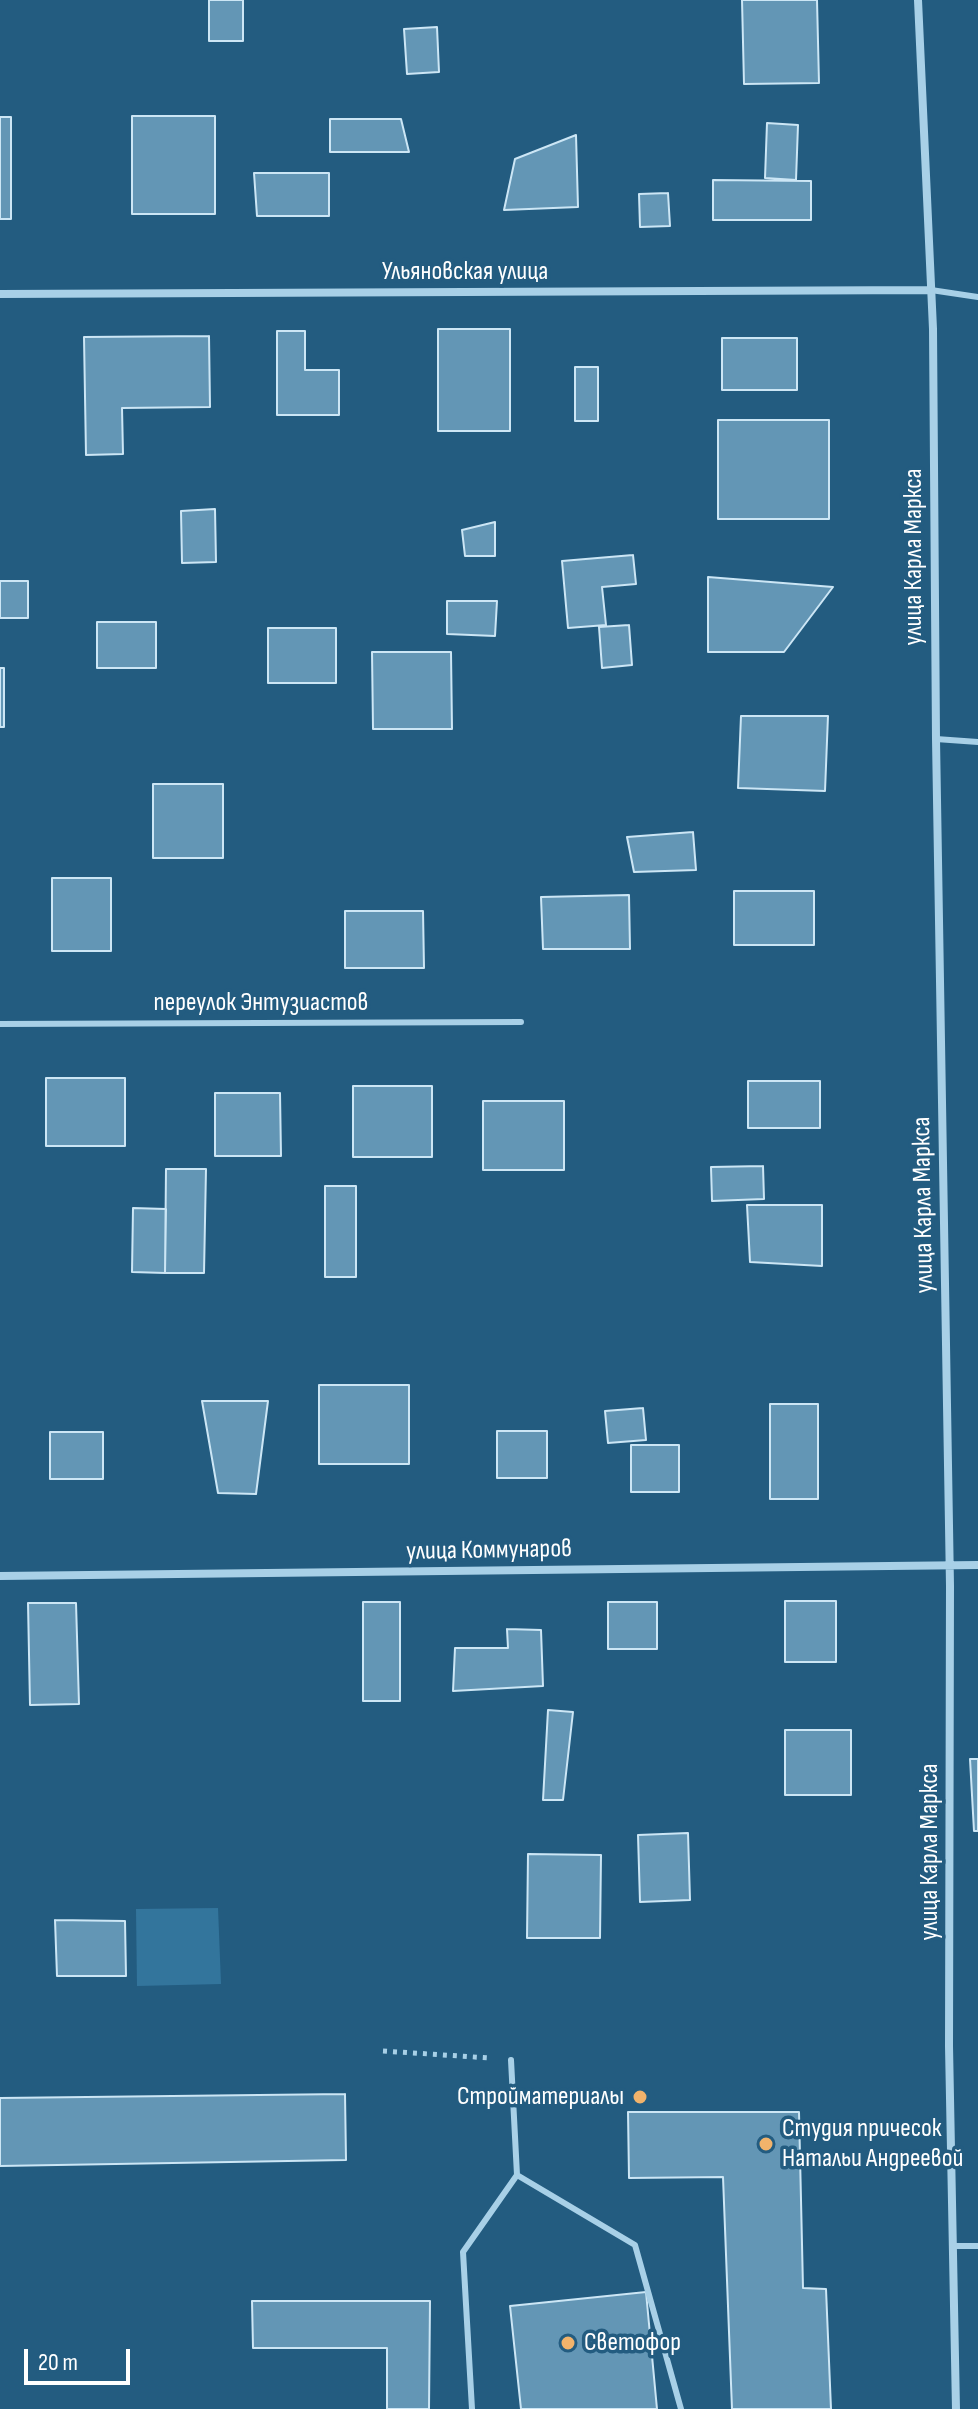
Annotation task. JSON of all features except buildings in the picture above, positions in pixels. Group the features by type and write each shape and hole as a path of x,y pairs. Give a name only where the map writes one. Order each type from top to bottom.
{"street":[{"name":"улица Карла Маркса","path":"918,0 931,290 948,1565 949,2046 956,2409"},
{"name":"Ульяновская улица","path":"0,294 931,290"},
{"name":"улица Коммунаров","path":"0,1576 978,1565"}],"lane":[{"path":"931,290 978,297"},
{"path":"936,739 978,742"},
{"name":"переулок Энтузиастов","path":"0,1024 521,1022"},
{"path":"472,2409 463,2252 517,2175 511,2060"},
{"path":"517,2175 635,2245 681,2409"},
{"path":"954,2246 978,2246"}],"path":[{"path":"383,2051 511,2060"}],"shaded area":[{"path":"218,1908 221,1984 137,1986 136,1909"}],"place":[{"name":"Стройматериалы","path":"640,2097"},
{"name":"Студия причесок Натальи Андреевой","path":"766,2144"},
{"name":"Светофор","path":"568,2343"}]}
